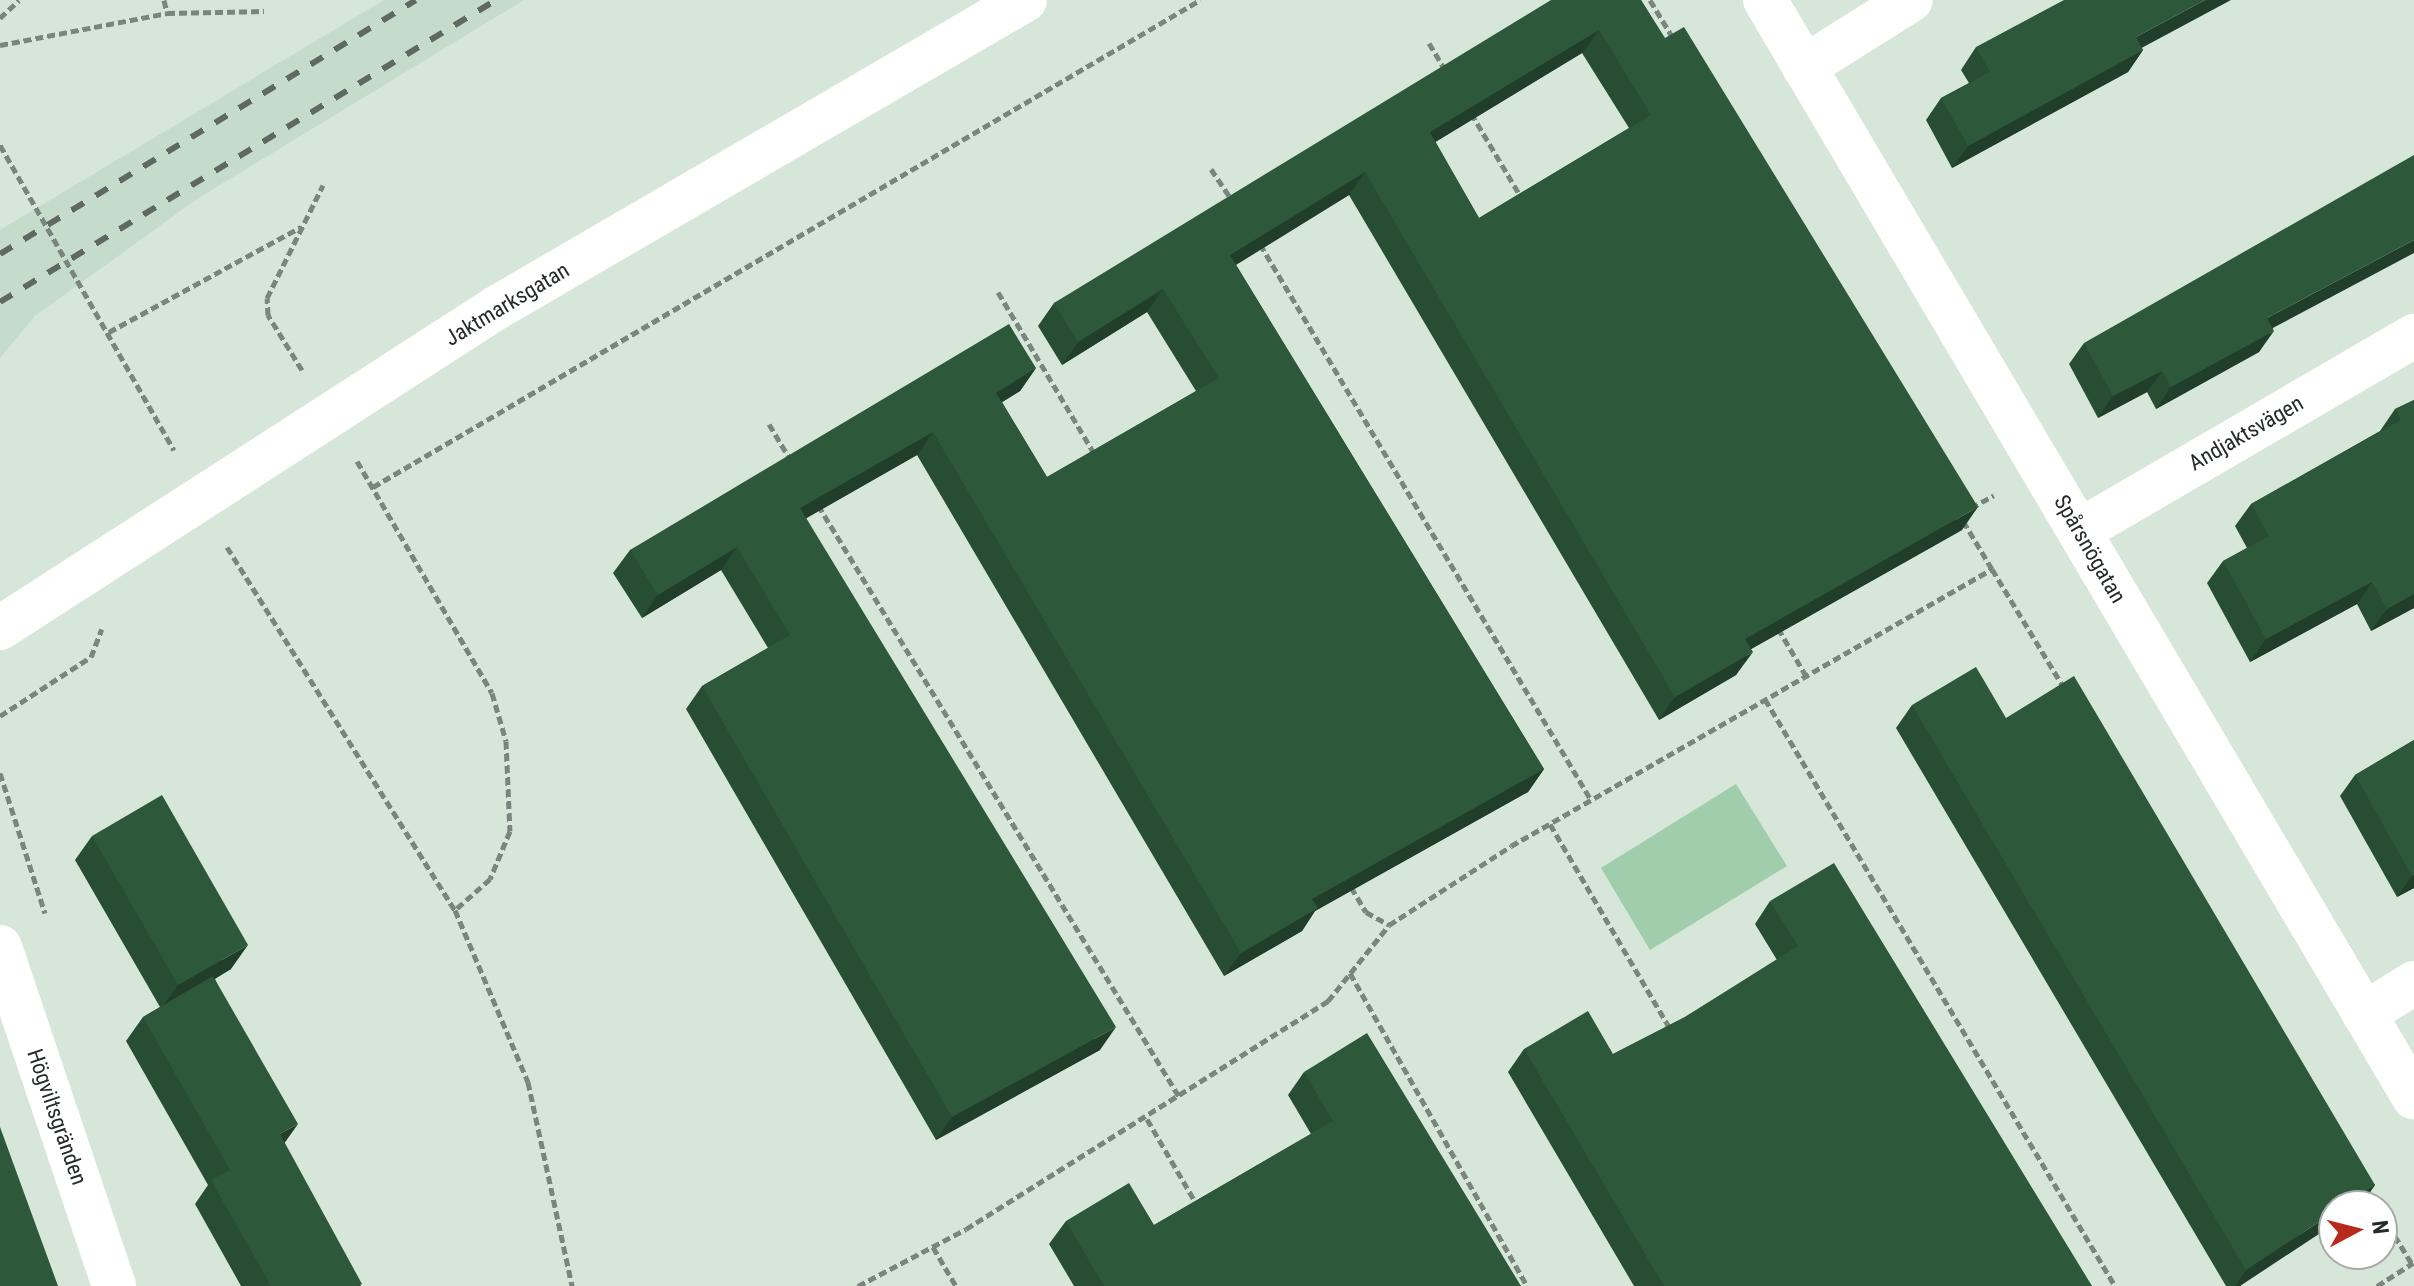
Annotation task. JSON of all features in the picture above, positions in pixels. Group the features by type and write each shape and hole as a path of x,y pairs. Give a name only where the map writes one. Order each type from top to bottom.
{"street":[{"name":"Jaktmarksgatan","path":"0,628 496,308 1025,0"},
{"name":"Spårsnögatan","path":"1765,0 2414,1098"},
{"path":"1804,67 1911,0"},
{"name":"Andjaktsvägen","path":"2079,531 2414,336"},
{"name":"Högviltsgränden","path":"0,947 114,1286"},
{"path":"2364,1014 2414,983"}],"path":[{"path":"0,18 19,0"},
{"path":"164,0 167,13"},
{"path":"373,487 1200,0"},
{"path":"1650,0 1677,45"},
{"path":"0,45 167,13 264,11"},
{"path":"1429,43 1451,80"},
{"path":"1466,104 1529,210"},
{"path":"0,145 109,332 177,457"},
{"path":"1211,169 1236,206"},
{"path":"323,185 267,298 268,315 373,487 492,693 506,741 510,831 490,879 455,910"},
{"path":"109,332 301,227"},
{"path":"1252,231 1591,800"},
{"path":"998,292 1103,468"},
{"path":"769,424 799,474"},
{"path":"2043,466 1960,515 2066,691"},
{"path":"815,499 1180,1098"},
{"path":"223,540 455,910 528,1082 572,1286"},
{"path":"858,1286 933,1247 1147,1119 1328,1001 1389,925 1550,824 1992,569"},
{"path":"0,716 91,657 110,615"},
{"path":"1773,621 1806,676"},
{"path":"1765,699 2115,1286"},
{"path":"1550,824 1678,1041"},
{"path":"1343,872 1366,912 1389,925"},
{"path":"1350,973 1527,1286"},
{"path":"1147,1119 1199,1209"},
{"path":"2360,1179 2367,1190"},
{"path":"2377,1286 2413,1263 2398,1240"},
{"path":"933,1247 956,1286"}],"shaded area":[{"path":"384,0 524,0 197,199 35,316 0,358 0,230"}],"green space":[{"path":"1736,784 1787,866 1650,950 1601,868"}],"building":[{"path":"1551,0 1641,0 1665,38 1684,27 1978,507 1745,639 1753,652 1675,697 1365,172 1230,255 1544,769 1312,899 1318,908 1241,953 933,432 800,508 1116,1027 952,1117 702,686 790,635 737,547 658,595 630,550 1009,324 1036,368 996,393 1047,477 1219,378 1163,289 1078,342 1054,303","holes":["1599,30 1651,115 1479,218 1430,132"]},
{"path":"2064,0 2205,0 2136,37 2143,50 1968,146 1941,98 1990,72 1976,47"},
{"path":"2414,155 2414,240 2267,318 2274,331 2171,387 2162,371 2113,396 2084,343"},
{"path":"2414,400 2414,594 2387,609 2372,582 2266,639 2223,561 2269,536 2251,504 2401,420 2395,409"},
{"path":"1976,667 2006,718 2074,676 2375,1185 2367,1190 2318,1190 2318,1223 2246,1270 1912,705"},
{"path":"2414,740 2414,875 2412,876 2355,775"},
{"path":"162,795 248,945 178,985 92,836"},
{"path":"1834,863 2092,1286 1664,1286 1524,1049 1588,1011 1613,1054 1685,1017 1798,946 1770,901"},
{"path":"213,976 298,1124 280,1134 362,1284 358,1286 271,1286 211,1180 230,1170 143,1017"},
{"path":"1367,1033 1521,1286 1104,1286 1066,1221 1129,1183 1154,1225 1333,1121 1304,1072"},
{"path":"0,1127 58,1286 0,1286"}],"railway":[{"path":"0,254 416,0"},
{"path":"0,302 496,0"}]}
